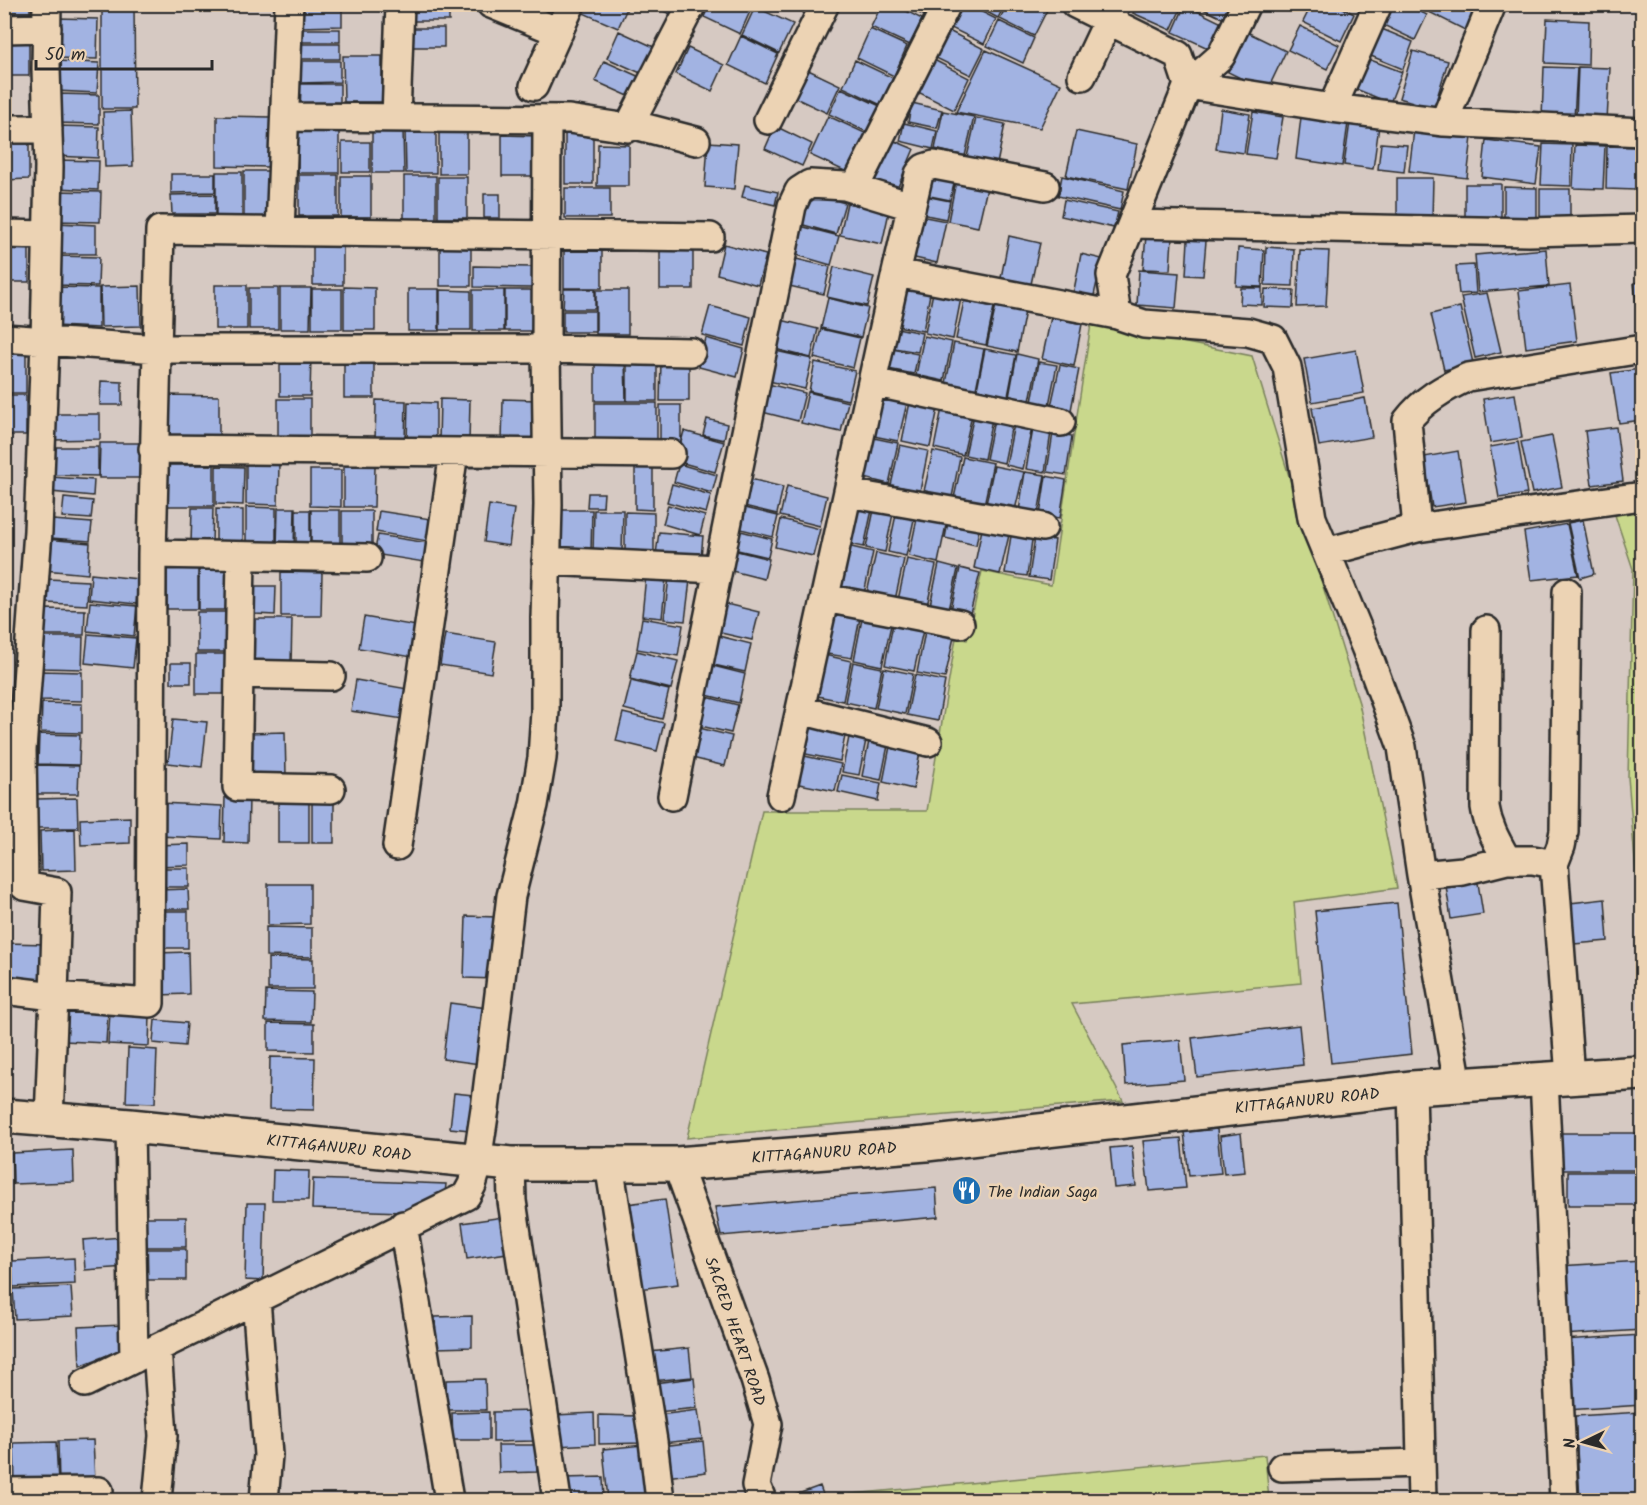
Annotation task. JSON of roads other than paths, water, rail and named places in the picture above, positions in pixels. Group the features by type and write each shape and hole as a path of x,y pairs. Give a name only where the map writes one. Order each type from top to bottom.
{"street":[{"path":"280,231 289,4"},
{"path":"396,118 400,4"},
{"path":"491,4 559,32"},
{"path":"534,86 572,4"},
{"path":"285,117 569,119 628,128 692,4"},
{"path":"768,120 825,4"},
{"path":"854,189 947,4"},
{"path":"1075,4 1112,13 1178,55 1188,85"},
{"path":"1117,315 1111,275 1188,85 1221,56 1246,4"},
{"path":"1332,108 1378,4"},
{"path":"1444,122 1492,4"},
{"path":"1082,76 1112,13"},
{"path":"4,29 47,16 49,167 38,531 13,750 24,885 57,892 49,1119"},
{"path":"1188,85 1332,108 1444,122 1642,132"},
{"path":"85,1383 466,1196 472,1185 478,1161 511,896 534,805 542,758 548,505 546,120"},
{"path":"631,124 696,141"},
{"path":"4,129 48,129"},
{"path":"781,796 919,174 924,168 934,165 1045,186"},
{"path":"672,796 792,206 799,191 810,184 845,186 911,206"},
{"path":"1132,224 1529,232 1642,229"},
{"path":"4,990 150,1003 153,449 158,349 160,230 710,237"},
{"path":"4,234 47,235"},
{"path":"896,273 1117,315 1144,324 1248,332 1273,339 1287,367 1312,518 1366,649 1402,747 1421,875 1458,1084"},
{"path":"4,338 158,349 546,349 691,352"},
{"path":"1417,528 1407,421 1416,408 1450,385 1468,377 1642,349"},
{"path":"872,382 1061,422"},
{"path":"153,449 671,454"},
{"path":"397,846 454,452"},
{"path":"848,493 1042,527"},
{"path":"1326,552 1417,528 1642,496"},
{"path":"152,554 367,558"},
{"path":"241,556 237,787 331,789"},
{"path":"546,561 718,569"},
{"path":"1564,1500 1554,864 1564,831 1568,592"},
{"path":"825,598 960,624"},
{"path":"1485,630 1485,807 1487,821 1507,860"},
{"path":"239,674 332,676"},
{"path":"800,710 928,741"},
{"path":"1421,875 1463,871 1507,860 1533,860 1554,864"},
{"name":"KITTAGANURU ROAD","path":"5,1116 130,1126 511,1164 677,1164 926,1144 1412,1088 1642,1073"},
{"path":"1412,1088 1422,1500"},
{"path":"4,1126 5,1116"},
{"path":"130,1126 146,1354 164,1436 157,1500"},
{"path":"511,1164 512,1201 557,1500"},
{"path":"609,1164 653,1441 660,1500"},
{"name":"SACRED HEART ROAD","path":"677,1164 768,1424 756,1485 762,1500"},
{"path":"403,1226 449,1500"},
{"path":"256,1299 268,1455 264,1500"},
{"path":"1282,1467 1421,1463"},
{"path":"4,1492 99,1491"}],"place":[{"name":"The Indian Saga","path":"967,1191"}]}
